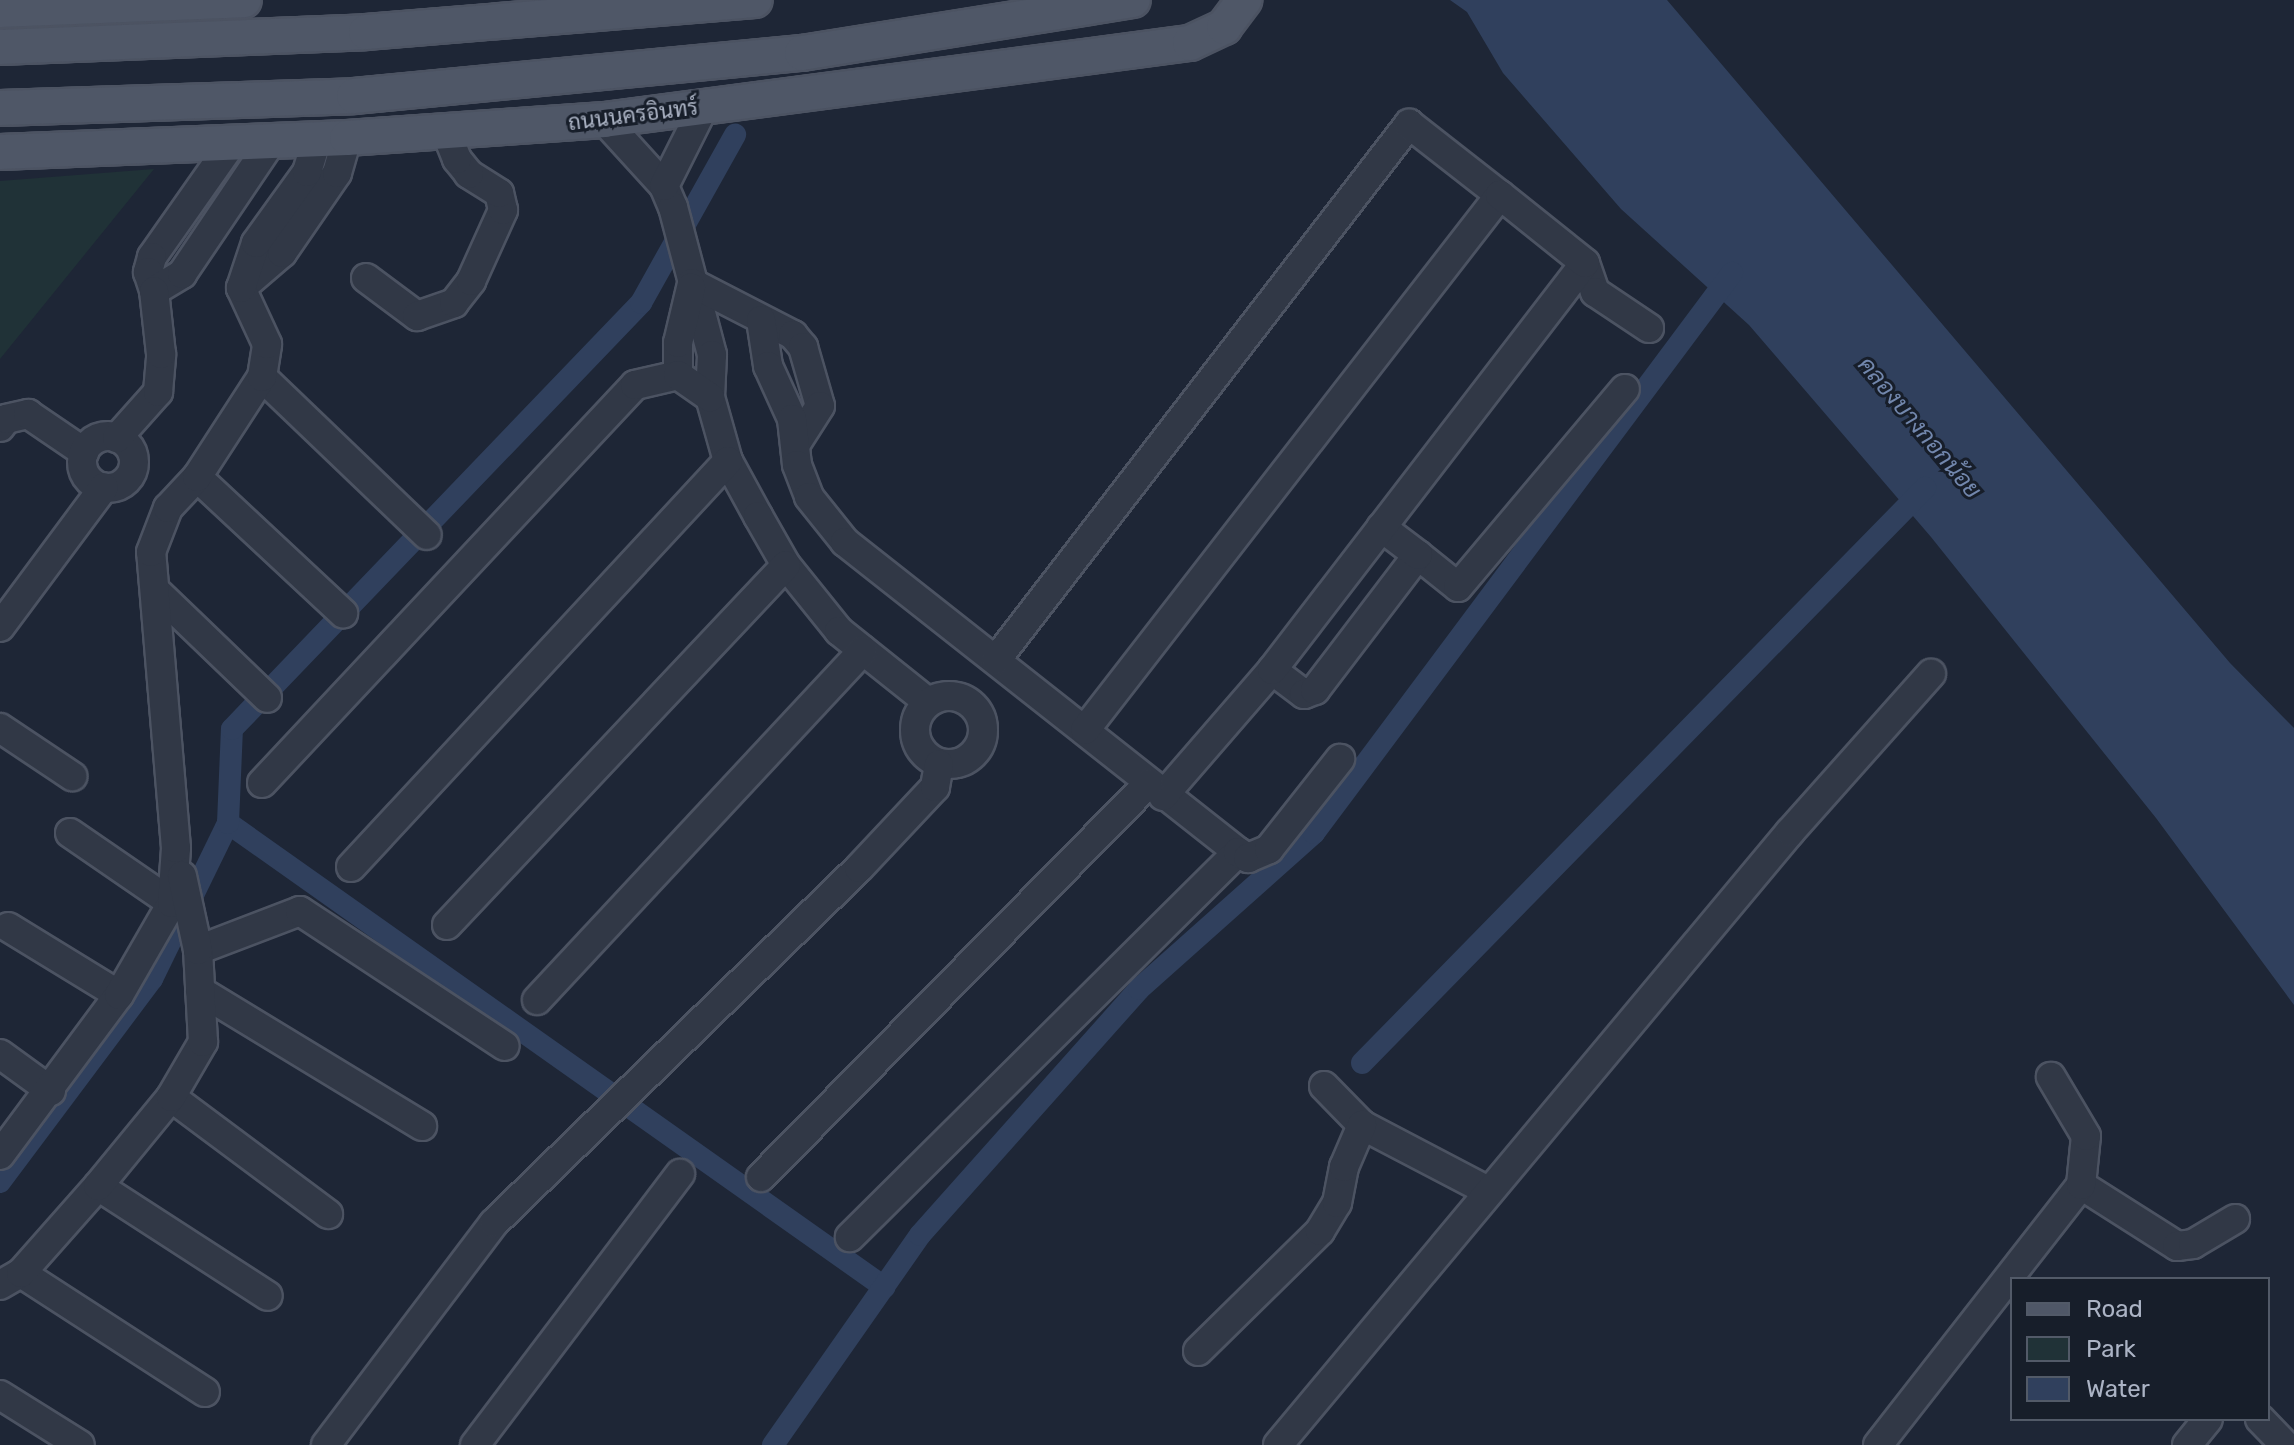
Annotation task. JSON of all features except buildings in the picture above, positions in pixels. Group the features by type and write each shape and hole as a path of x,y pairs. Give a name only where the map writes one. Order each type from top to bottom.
{"main road":[{"path":"0,10 244,0"},
{"path":"629,12 663,0"},
{"path":"0,47 366,32 755,0"},
{"name":"ถนนนครอินทร์","path":"0,108 354,96 802,53 1133,0"},
{"name":"ถนนนครอินทร์","path":"0,152 332,139 604,120 1190,43 1224,27 1244,0"},
{"path":"538,126 568,106 746,77 802,53"}],"street":[{"path":"664,186 704,106"},
{"path":"604,120 664,186 712,355 710,397 728,461 786,565 839,631 928,702"},
{"path":"996,660 1409,124 1585,263 1595,292 1649,328"},
{"path":"366,278 417,316 454,303 471,281 503,210 499,193 469,174 457,159 446,132"},
{"path":"205,1392 11,1279 98,1186 171,1097 203,1042 198,950 176,848 151,552 168,508 197,477 262,377 267,344 241,288 282,253 337,173 332,139"},
{"path":"154,291 182,274 271,142"},
{"path":"117,438 158,392 161,354 154,291 148,272 152,257 232,143"},
{"path":"1085,730 1500,195"},
{"path":"761,1177 1156,789 1272,670 1585,263"},
{"path":"692,283 793,335 814,375 820,406 797,442"},
{"path":"678,375 678,343 692,283"},
{"path":"761,320 768,366 797,442 797,465 809,497 851,549 1238,852 1248,858 1269,849 1340,759"},
{"path":"262,783 635,385 678,375 710,397"},
{"path":"262,377 427,535"},
{"path":"1381,527 1458,587 1625,389"},
{"path":"0,427 6,419 28,414 84,452"},
{"path":"0,627 104,487 120,484 131,472 130,448 117,438 94,440 84,452 85,475 104,487"},
{"path":"351,867 728,461"},
{"path":"197,477 343,613"},
{"path":"1272,670 1299,692 1311,694 1418,555"},
{"path":"447,925 786,565"},
{"path":"156,591 267,698"},
{"path":"537,1000 863,650"},
{"path":"1278,1445 1790,832 1931,674"},
{"path":"958,696 972,704 984,732 970,758 939,764 925,755 916,740 917,715 928,702 958,696"},
{"path":"0,728 72,776"},
{"path":"337,1441 494,1223 649,1076 935,787 939,764"},
{"path":"70,833 172,903"},
{"path":"0,1155 51,1091 119,995 172,903 176,848"},
{"path":"850,1237 1238,852"},
{"path":"198,950 300,911 505,1046"},
{"path":"8,927 119,995"},
{"path":"200,991 422,1126"},
{"path":"0,1054 51,1091"},
{"path":"1878,1445 2081,1185 2086,1136 2051,1077"},
{"path":"1324,1086 1362,1125 1488,1191"},
{"path":"171,1097 328,1214"},
{"path":"1198,1351 1320,1231 1337,1203 1344,1167 1362,1125"},
{"path":"475,1445 680,1174"},
{"path":"2081,1185 2177,1246 2193,1244 2235,1219"},
{"path":"98,1186 268,1296"},
{"path":"0,1395 80,1445"},
{"path":"2187,1445 2206,1421"},
{"path":"2262,1421 2285,1445"}],"green space":[{"path":"154,169 0,359 0,181"}],"water":[{"name":"คลองบางกอกน้อย","path":"1450,0 1667,0 2230,663 2294,728 2294,1005 2156,818 1931,537 1749,325 1621,209 1503,73 1467,12"}],"waterway":[{"path":"0,1182 152,979 228,823 232,729 641,303 735,135"},
{"path":"773,1445 920,1235 1139,989 1314,833 1732,273"},
{"path":"1362,1063 1925,488"},
{"path":"228,823 884,1287"}]}
